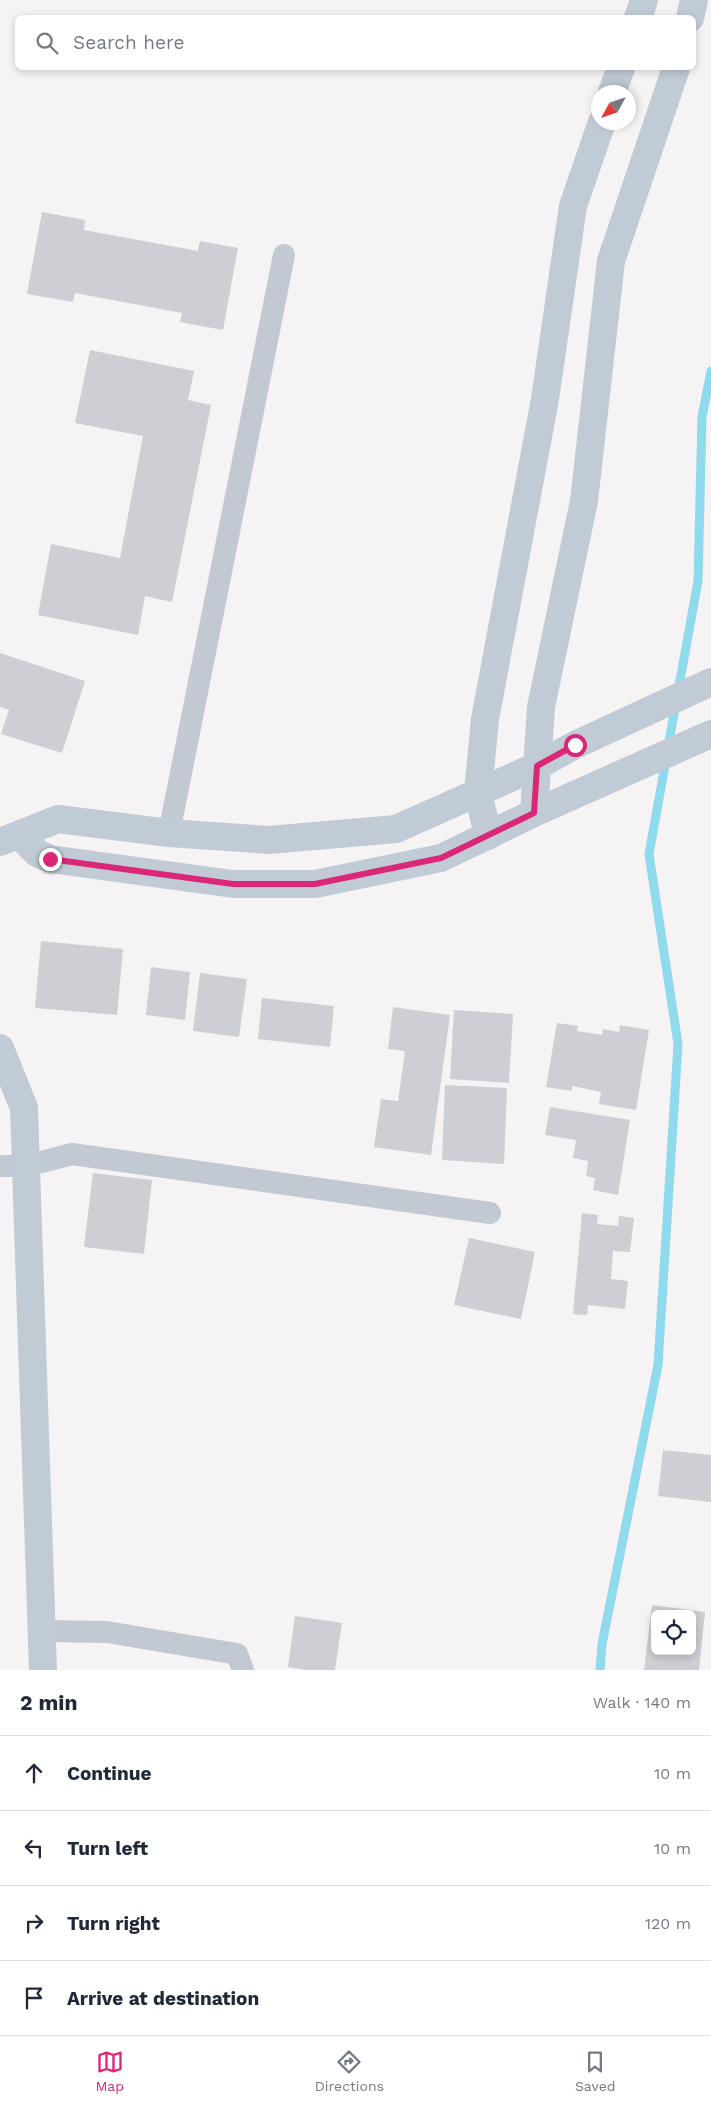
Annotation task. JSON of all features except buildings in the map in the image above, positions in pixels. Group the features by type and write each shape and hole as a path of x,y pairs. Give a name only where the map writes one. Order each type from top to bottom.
{"main road":[{"path":"639,15 644,0"},
{"path":"691,15 694,0"},
{"path":"615,85 620,70"},
{"path":"534,813 541,707 584,501 612,261 675,70"},
{"path":"488,836 478,792 485,719 545,399 573,206 599,130"},
{"path":"10,838 38,825 58,819 169,832 268,840 396,829 537,766 575,745 711,682"},
{"path":"10,838 50,859 233,884 315,884 441,858 534,813 710,734"},
{"path":"0,1048 24,1108 13,1166 43,1670"}],"street":[{"path":"169,832 284,255"},
{"path":"13,1166 72,1154 490,1214"},
{"path":"42,1631 107,1632 237,1654 243,1670"}],"waterway":[{"path":"668,747 698,581 702,417 711,371"},
{"path":"600,1670 602,1644 658,1365 678,1044 649,854 666,760"}],"route":[{"path":"50,859 233,884 315,884 441,858 534,813 537,766 575,745"}]}
